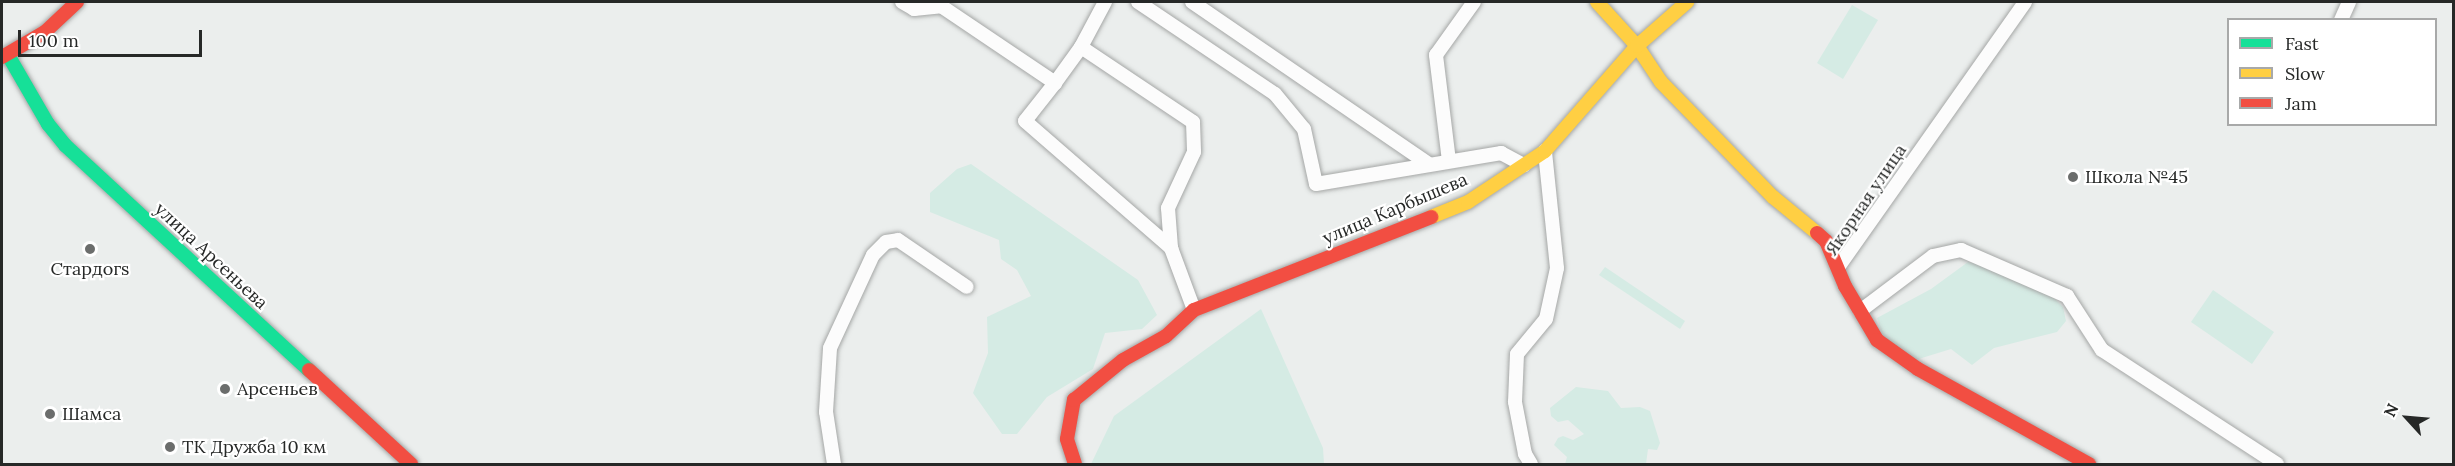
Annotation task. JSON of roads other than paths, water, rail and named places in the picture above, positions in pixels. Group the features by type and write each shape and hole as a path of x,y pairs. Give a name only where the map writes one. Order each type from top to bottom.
{"street":[{"path":"5,56 45,32 77,2"},
{"path":"902,2 914,9 941,6 1055,83"},
{"path":"1105,2 1080,47 1025,121 1171,248"},
{"path":"1138,2 1275,94 1304,129 1316,184 1501,153 1524,165"},
{"path":"1192,2 1429,164"},
{"path":"1449,161 1436,55 1474,2"},
{"path":"1597,2 1637,46 1661,82 1773,198 1826,241 1839,266"},
{"name":"улица Карбышева","path":"1194,310 1468,202 1545,151 1637,46 1687,2"},
{"name":"Якорная улица","path":"2025,2 1839,266 1845,286 1877,340 1918,369 2089,465"},
{"path":"2342,18 2349,2"},
{"path":"1075,465 1066,439 1074,400 1123,360 1166,336 1194,310 1171,248 1168,208 1194,152 1193,122 1080,47"},
{"name":"улица Арсеньева","path":"5,56 48,124 66,146 411,465"},
{"path":"1531,465 1525,454 1515,402 1516,354 1546,319 1557,268 1545,151"},
{"path":"834,465 826,412 830,348 873,255 886,242 898,240 967,286"},
{"path":"1860,311 1933,256 1961,250 2067,296 2102,350 2277,465"}],"place":[{"name":"Школа №45","path":"2073,177"},
{"name":"Стардогs","path":"90,249"},
{"name":"Арсеньев","path":"225,389"},
{"name":"Шамса","path":"50,414"},
{"name":"ТК Дружба 10 км","path":"170,447"}]}
